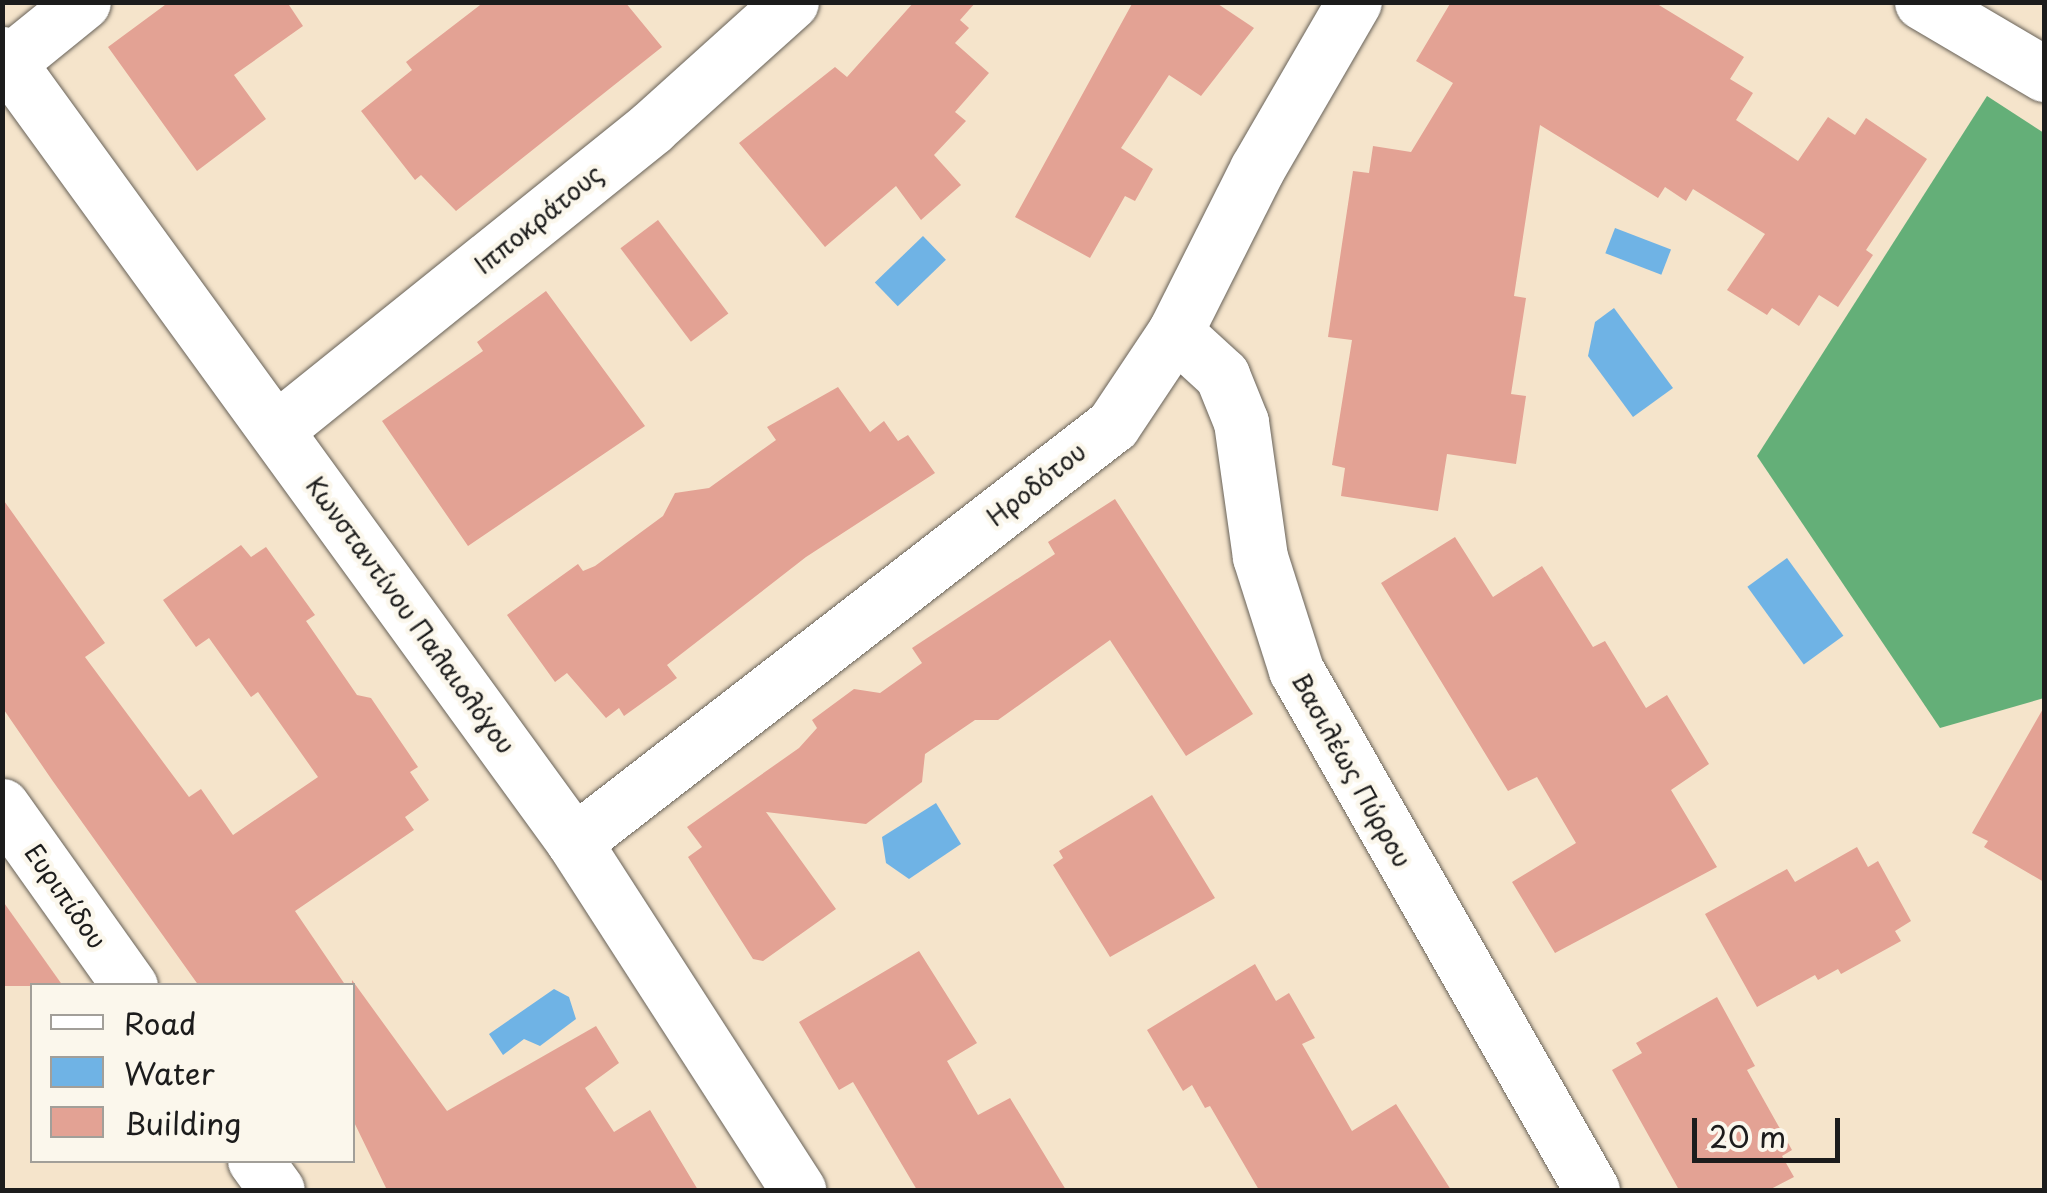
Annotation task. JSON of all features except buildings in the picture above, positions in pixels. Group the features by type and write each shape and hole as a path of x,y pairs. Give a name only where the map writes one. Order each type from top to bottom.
{"street":[{"path":"6,58 83,2"},
{"name":"Ιπποκράτους","path":"278,428 652,126 790,2"},
{"name":"Ηροδότου","path":"574,842 1113,425 1175,332 1257,168 1354,2"},
{"path":"1922,2 2044,74"},
{"name":"Κωνσταντίνου Παλαιολόγου","path":"6,58 278,428 574,842 798,1190"},
{"name":"Βασιλέως Πύρρου","path":"1175,332 1222,375 1241,422 1260,556 1296,670 1592,1190"},
{"name":"Ευριπίδου","path":"2,806 128,983"},
{"path":"257,1163 276,1190"}],"green space":[{"path":"1987,96 2044,133 2044,698 1940,728 1757,456"}],"water":[{"path":"1615,228 1671,250 1661,275 1605,253"},
{"path":"923,236 946,260 898,306 875,283"},
{"path":"1614,308 1673,388 1633,417 1588,356 1595,322"},
{"path":"1787,558 1843,636 1804,664 1747,587"},
{"path":"936,803 961,844 909,879 886,863 882,837"},
{"path":"554,989 569,997 576,1019 540,1046 524,1039 503,1055 489,1034"}]}
